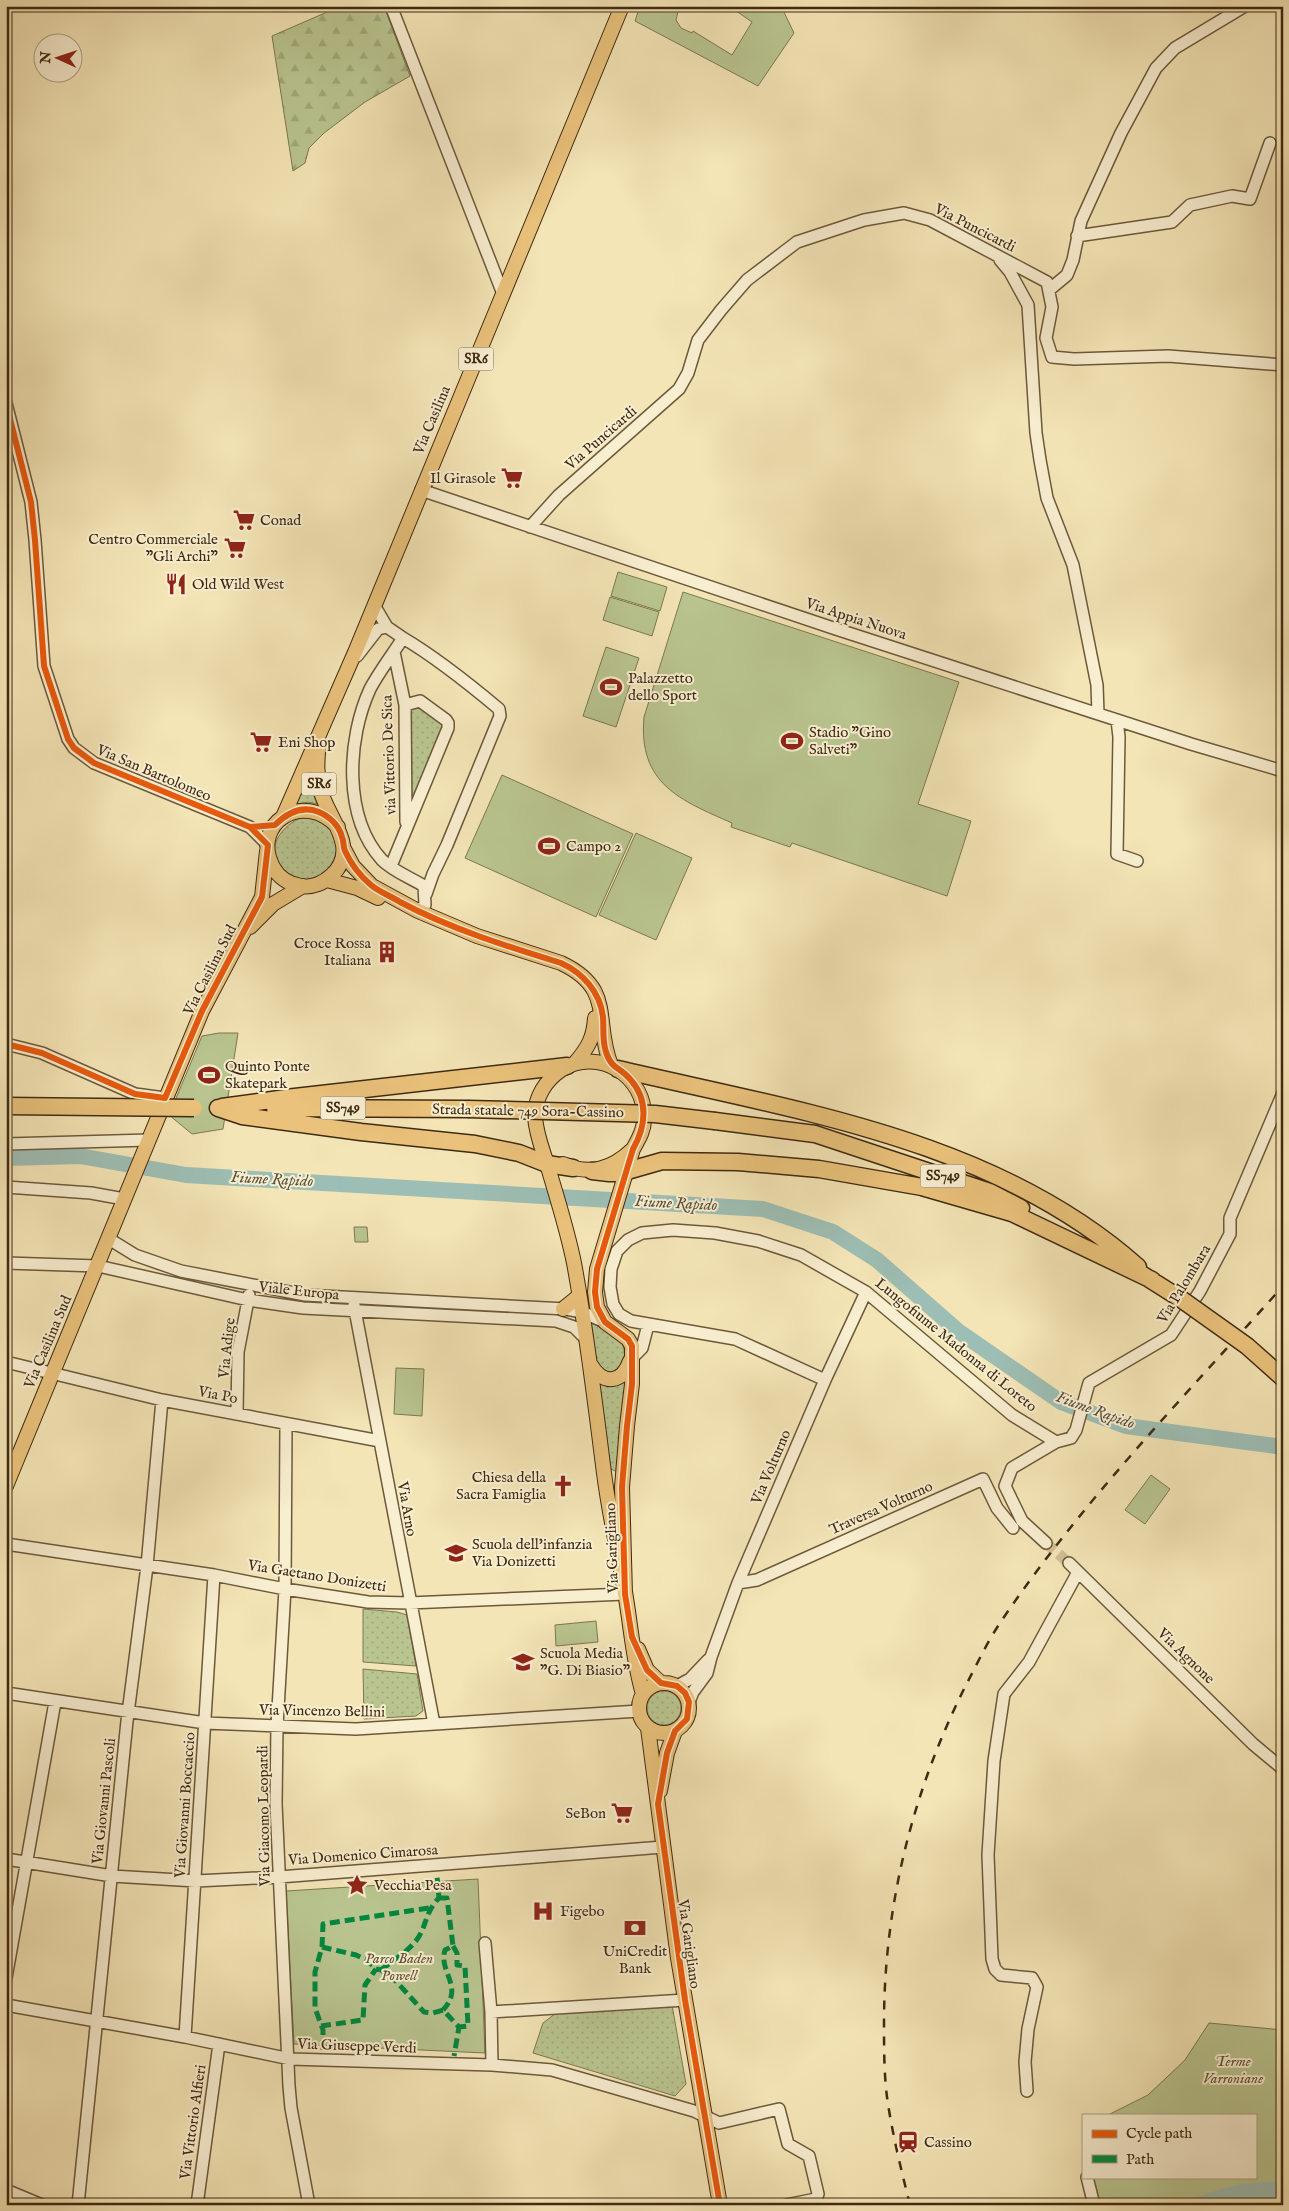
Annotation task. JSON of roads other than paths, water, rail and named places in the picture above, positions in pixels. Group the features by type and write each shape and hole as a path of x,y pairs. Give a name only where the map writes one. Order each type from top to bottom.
{"highway":[{"path":"218,1108 286,1098 571,1064"},
{"path":"614,1067 849,1124 898,1138 977,1167 1023,1189 1076,1219 1119,1251 1152,1280"},
{"name":"Strada statale 749 Sora-Cassino","path":"6,1106 468,1109 655,1114 815,1134 990,1192 1073,1234 1181,1299 1247,1346 1283,1378"},
{"path":"218,1108 251,1117 361,1132 476,1144 519,1153 549,1168 572,1168"},
{"path":"592,1170 626,1176 662,1161 738,1162 819,1169 922,1188 1012,1213 1152,1280"}],"main road":[{"name":"Via Casilina","path":"268,848 270,834 279,821 306,759 319,737 347,671 622,6"},
{"name":"Via Casilina","path":"319,737 316,772 321,794 338,827 344,849 353,866 370,889"},
{"name":"SR6","path":"279,821 294,812 312,810 329,818 338,827"},
{"path":"268,848 272,866 282,879 303,886 315,885 327,880 336,872 342,861 344,849"},
{"name":"Via Casilina Sud","path":"6,1486 202,1011 262,897 268,848"},
{"path":"327,880 370,889 477,936 574,969 587,980 598,997 603,1017 605,1050 614,1067"},
{"name":"Via Casilina Sud","path":"241,936 273,904 303,886"},
{"path":"370,889 414,918 474,943 570,976 581,985 591,1000 595,1016 594,1034 588,1049 549,1080 538,1100 535,1115 538,1142 549,1168"},
{"path":"571,1064 600,1062 614,1067 630,1078 639,1091 644,1105 643,1128 633,1149 597,1269 595,1292 598,1307 605,1322"},
{"path":"537,1130 547,1150 572,1168 592,1170 608,1168 622,1160 633,1149"},
{"name":"Via Garigliano","path":"549,1168 574,1263 591,1365 604,1476 636,1669 643,1694 639,1711 642,1720 648,1728 685,2000 720,2205"},
{"path":"563,1309 579,1296"},
{"name":"Via Garigliano","path":"605,1322 628,1339 632,1346 630,1360 632,1384 622,1487 625,1594"},
{"path":"591,1365 596,1374 607,1379 617,1379 626,1372 630,1360"},
{"name":"Via Garigliano","path":"632,1637 647,1670 661,1683"},
{"path":"643,1694 651,1687 661,1683 677,1686 685,1693 689,1702"},
{"name":"Via Garigliano","path":"658,1804 667,1753 676,1731 687,1719 689,1702"},
{"path":"648,1728 662,1733 676,1731"}],"street":[{"path":"391,6 503,294"},
{"path":"1244,6 1175,48 1156,68 1110,158 1082,221 1067,275 1049,290 1052,307 1046,338 1052,357 1074,359 1168,356 1283,365"},
{"path":"1078,236 1172,222 1190,205 1232,196 1250,199 1270,143"},
{"name":"Via Puncicardi","path":"530,527 559,494 678,389 688,373 698,340 721,310 747,280 797,242 864,220 904,213 930,220 995,254 1047,282 1049,290"},
{"path":"995,254 1010,272 1028,305 1036,433 1040,460 1047,498 1073,565 1097,685 1098,714"},
{"name":"Via San Bartolomeo","path":"6,403 30,502 36,548 44,666 68,739 74,748 94,763 250,827"},
{"name":"Via Appia Nuova","path":"421,490 1098,714 1283,771"},
{"path":"374,606 387,627 418,647 499,709 500,716 447,845 432,874 425,905 418,911"},
{"path":"347,671 378,628 387,627"},
{"path":"403,638 371,688 363,708 355,741 354,794 365,832 373,848 383,861 424,886 426,894"},
{"name":"via Vittorio De Sica","path":"394,652 405,705 407,827"},
{"path":"391,866 448,728 448,723 420,701 405,705"},
{"path":"1117,720 1119,737 1117,854 1137,861"},
{"path":"268,848 250,827 279,821"},
{"path":"6,1044 42,1053 135,1094 165,1098"},
{"name":"Via Palombara","path":"1046,1543 1022,1521 1005,1486 1012,1468 1056,1442 1071,1438 1076,1430 1089,1383 1171,1335 1200,1291 1230,1234 1230,1218 1283,1093"},
{"path":"6,1144 147,1145"},
{"path":"6,1187 91,1193 124,1199"},
{"name":"Lungofiume Madonna di Loreto","path":"648,1325 631,1321 619,1314 612,1304 610,1288 611,1269 617,1251 628,1240 642,1233 682,1231 715,1233 758,1241 801,1255 866,1292 1012,1415 1056,1442"},
{"name":"Viale Europa","path":"109,1239 135,1255 181,1271 251,1286 305,1295 563,1309 582,1312 605,1322"},
{"name":"Viale Europa","path":"6,1263 98,1266 248,1300 354,1312 556,1321 574,1327 586,1339"},
{"name":"Via Adige","path":"237,1414 238,1352 251,1286"},
{"name":"Via Volturno","path":"689,1702 693,1692 707,1673 738,1583 825,1380 866,1292"},
{"name":"Via Arno","path":"353,1298 354,1312 380,1441 409,1603 434,1724"},
{"path":"632,1384 648,1325 735,1339 825,1380"},
{"path":"630,1360 642,1348"},
{"name":"Via Po","path":"6,1362 162,1400 286,1425 380,1441"},
{"name":"Via Giovanni Pascoli","path":"78,2205 128,1711 146,1566 162,1400"},
{"name":"Via Giacomo Leopardi","path":"286,1425 285,1589 277,1726 276,1804 291,2108 309,2205"},
{"name":"Traversa Volturno","path":"738,1583 756,1580 982,1479 997,1508 1013,1528"},
{"name":"Via Gaetano Donizetti","path":"6,1544 214,1575 285,1589 368,1602 409,1603 625,1594"},
{"name":"Via Agnone","path":"1069,1563 1253,1744 1283,1769"},
{"path":"1027,2091 1025,2062 1028,2029 1037,1987 1032,1978 1001,1976 995,1969 992,1960 988,1855 994,1761 1004,1694 1029,1662 1078,1572"},
{"name":"Via Giovanni Boccaccio","path":"185,2037 214,1575"},
{"name":"Via Volturno","path":"677,1686 701,1670 711,1657"},
{"name":"Via Vincenzo Bellini","path":"6,1693 205,1724 356,1729 639,1711"},
{"path":"6,1978 55,1702"},
{"name":"Via Domenico Cimarosa","path":"6,1859 112,1876 196,1881 279,1877 663,1847"},
{"path":"485,1943 491,2012 492,2065"},
{"path":"491,2012 685,2000"},
{"name":"Via Giuseppe Verdi","path":"6,2005 185,2037 290,2059 492,2065 552,2070 704,2115 719,2123 779,2109 788,2144 809,2156 818,2194 816,2199 786,2205"},
{"name":"Via Vittorio Alfieri","path":"197,2205 219,2044"},
{"path":"1087,2178 1094,2205"},
{"path":"6,2190 42,2205"}],"waterway":[{"name":"Fiume Rapido","path":"6,1158 80,1156 186,1175 763,1209 833,1232 877,1260 958,1331 1061,1402 1126,1426 1283,1447"},
{"path":"1199,2205 1240,2193 1261,2190 1283,2190"}],"tunnel":[{"path":"1046,1543 1069,1563"}],"railway":[{"path":"910,2205 894,2138 887,2097 884,2051 885,1980 889,1936 904,1852 916,1810 946,1728 991,1637 1034,1575 1101,1490 1137,1448 1283,1286"}],"place":[{"name":"Il Girasole","path":"512,478"},
{"name":"Conad","path":"244,520"},
{"name":"Centro Commerciale \"Gli Archi\"","path":"235,548"},
{"name":"Old Wild West","path":"176,584"},
{"name":"Palazzetto dello Sport","path":"611,687"},
{"name":"Stadio \"Gino Salveti\"","path":"792,741"},
{"name":"Eni Shop","path":"261,742"},
{"name":"Campo 2","path":"549,846"},
{"name":"Croce Rossa Italiana","path":"387,952"},
{"name":"Quinto Ponte Skatepark","path":"209,1075"},
{"name":"Chiesa della Sacra Famiglia","path":"563,1486"},
{"name":"Scuola dell'infanzia Via Donizetti","path":"456,1553"},
{"name":"Scuola Media \"G. Di Biasio\"","path":"523,1662"},
{"name":"SeBon","path":"622,1813"},
{"name":"Vecchia Pesa","path":"357,1885"},
{"name":"Figebo","path":"543,1911"},
{"name":"UniCredit Bank","path":"635,1928"},
{"name":"Cassino","path":"908,2142"}],"park label":[{"name":"Parco Baden Powell","path":"399,1966"},
{"name":"Terme Varroniane","path":"1233,2070"}]}
